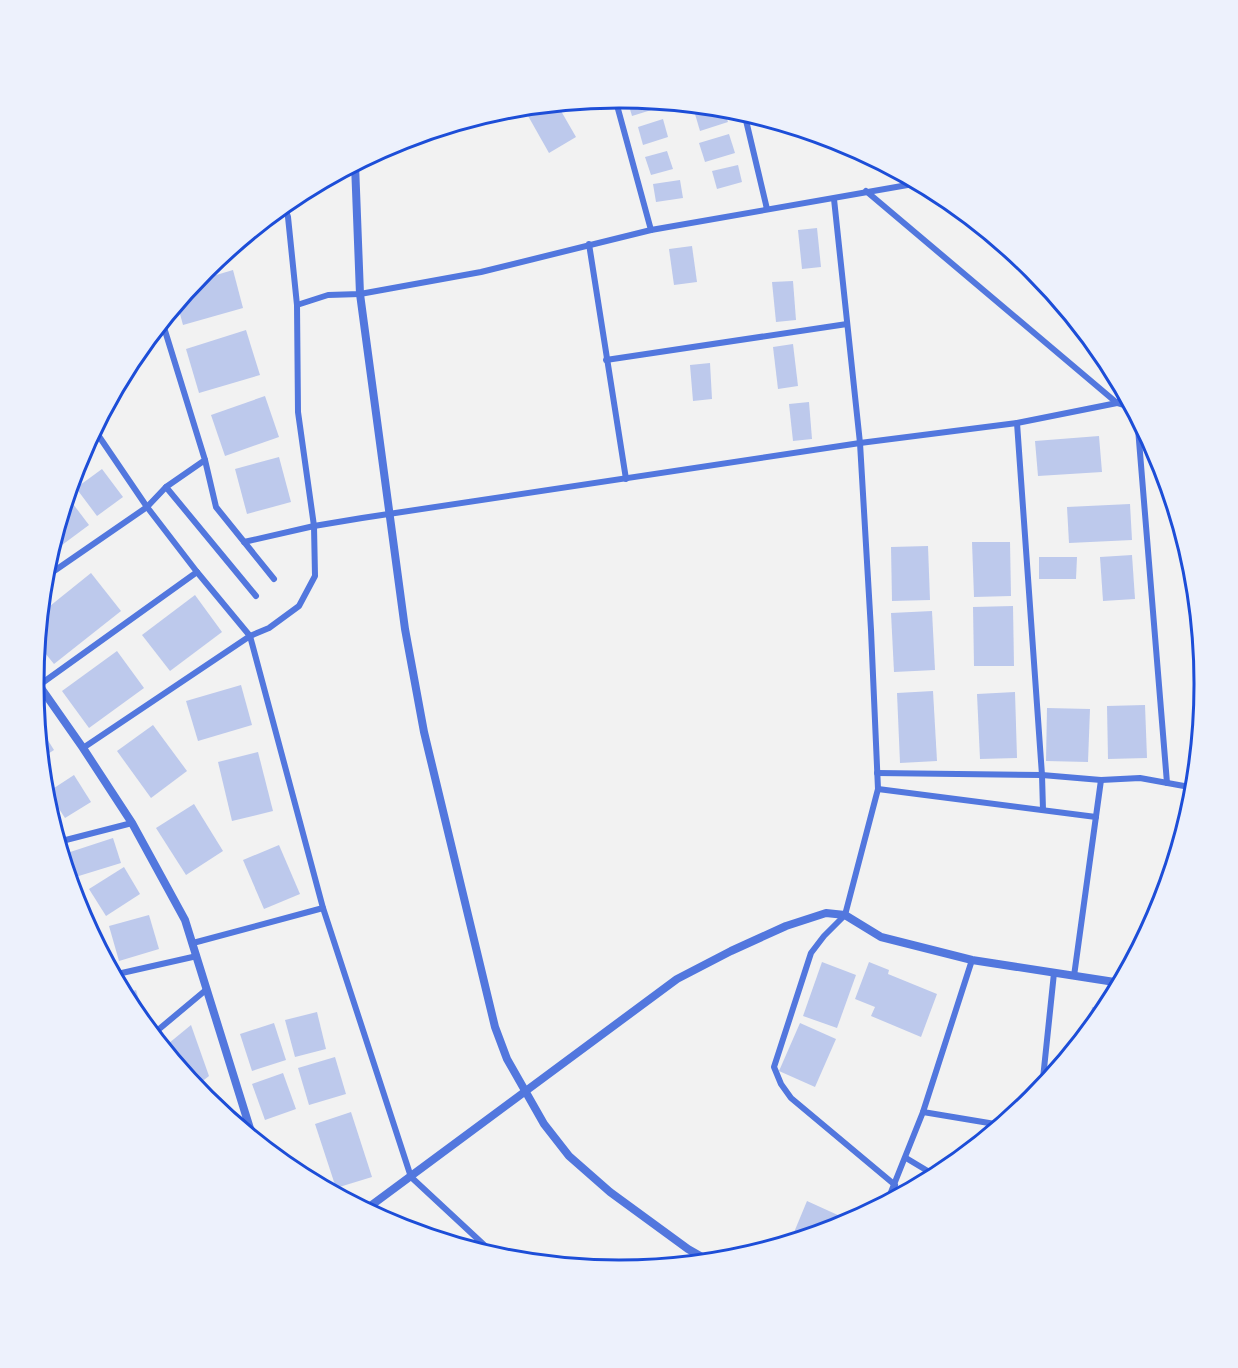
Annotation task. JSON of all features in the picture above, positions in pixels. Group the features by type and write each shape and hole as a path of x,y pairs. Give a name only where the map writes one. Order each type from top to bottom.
{"street":[{"path":"618,108 651,230"},
{"path":"747,123 767,209"},
{"path":"355,173 360,294 405,629 424,732 495,1027 507,1059 544,1124 569,1156 610,1192 697,1255"},
{"path":"297,305 328,295 360,294 481,272 651,230 905,185"},
{"path":"866,191 1117,403 1122,404"},
{"path":"834,199 860,443 878,789 845,915 811,953 774,1066 781,1084 791,1098 895,1185"},
{"path":"83,748 250,636 269,628 298,606 315,576 314,526 298,412 297,305 287,214"},
{"path":"588,244 626,479"},
{"path":"606,360 847,324"},
{"path":"165,330 205,460 216,507 274,579"},
{"path":"244,542 314,526 389,514 860,443 1017,423 1120,401"},
{"path":"1017,423 1043,810"},
{"path":"99,437 147,507 250,636 323,908 411,1177 481,1242"},
{"path":"1139,437 1167,783"},
{"path":"55,570 147,507 166,487 205,460"},
{"path":"166,487 256,596"},
{"path":"44,676 197,572"},
{"path":"44,694 132,823 185,920 249,1124"},
{"path":"877,773 1042,775 1101,780 1140,778 1185,786"},
{"path":"1074,976 1101,780"},
{"path":"878,789 1096,817"},
{"path":"65,840 132,823"},
{"path":"193,943 323,908"},
{"path":"373,1204 677,979 786,926 826,913 845,915 881,937 972,960 1112,981"},
{"path":"122,973 197,956"},
{"path":"893,1190 923,1112 972,960"},
{"path":"1044,1072 1054,973"},
{"path":"159,1029 207,989"},
{"path":"923,1112 990,1123"},
{"path":"906,1158 927,1170"}],"building":[{"path":"630,109 652,110 632,116"},
{"path":"561,112 576,137 549,153 528,116"},
{"path":"695,114 727,119 728,122 700,131"},
{"path":"663,119 668,137 643,145 638,127"},
{"path":"729,134 735,153 705,162 699,143"},
{"path":"667,151 673,169 651,175 645,157"},
{"path":"738,165 742,182 717,189 712,171"},
{"path":"680,180 683,198 656,202 653,184"},
{"path":"817,228 821,267 802,269 798,230"},
{"path":"692,246 697,282 674,285 669,249"},
{"path":"233,270 243,308 183,325 180,313 213,276"},
{"path":"793,281 796,320 776,322 772,282"},
{"path":"246,330 260,375 199,393 186,349"},
{"path":"793,344 798,386 778,389 773,347"},
{"path":"710,363 712,399 693,401 690,365"},
{"path":"265,396 279,437 225,456 211,415"},
{"path":"809,402 812,439 793,441 789,404"},
{"path":"1099,436 1102,472 1038,476 1035,441"},
{"path":"279,457 291,502 247,514 235,469"},
{"path":"102,469 123,497 97,516 77,490 79,486"},
{"path":"73,503 89,525 62,545 63,535"},
{"path":"1130,504 1132,540 1069,543 1067,507"},
{"path":"972,542 1010,542 1011,596 974,597"},
{"path":"928,546 930,600 892,601 891,547"},
{"path":"1132,555 1135,599 1103,601 1100,557"},
{"path":"1039,557 1077,557 1076,579 1039,579"},
{"path":"91,573 121,611 54,664 45,653 48,607"},
{"path":"195,595 222,632 170,671 142,635"},
{"path":"1013,606 1014,666 974,666 973,607"},
{"path":"932,611 935,670 894,672 891,613"},
{"path":"117,651 144,688 89,728 62,691"},
{"path":"241,685 252,725 198,741 186,701"},
{"path":"933,691 937,761 900,763 897,693"},
{"path":"1015,692 1017,758 980,759 977,694"},
{"path":"1145,705 1147,758 1108,759 1107,706"},
{"path":"1047,708 1090,709 1088,762 1046,761"},
{"path":"153,725 187,771 151,798 117,751"},
{"path":"46,738 54,750 48,754"},
{"path":"258,752 273,811 232,821 218,762"},
{"path":"74,775 91,802 65,818 57,806 54,788"},
{"path":"194,804 223,851 186,875 156,828"},
{"path":"113,838 121,863 77,877 69,852"},
{"path":"279,845 300,894 264,909 243,860"},
{"path":"124,867 140,894 106,916 89,889"},
{"path":"149,915 159,949 119,961 109,926"},
{"path":"822,962 856,975 837,1028 803,1016"},
{"path":"869,962 889,970 888,974 937,994 921,1037 871,1016 875,1007 855,999"},
{"path":"136,990 140,1005 140,1004 132,991"},
{"path":"317,1012 326,1049 295,1057 285,1020"},
{"path":"274,1023 286,1060 252,1071 240,1034"},
{"path":"800,1023 836,1039 815,1087 779,1071"},
{"path":"191,1025 209,1076 203,1081 169,1043"},
{"path":"335,1057 346,1094 309,1105 298,1068"},
{"path":"283,1073 296,1109 265,1120 252,1084"},
{"path":"351,1112 372,1177 340,1187 335,1184 315,1124"},
{"path":"807,1201 839,1216 804,1229 794,1232"}]}
